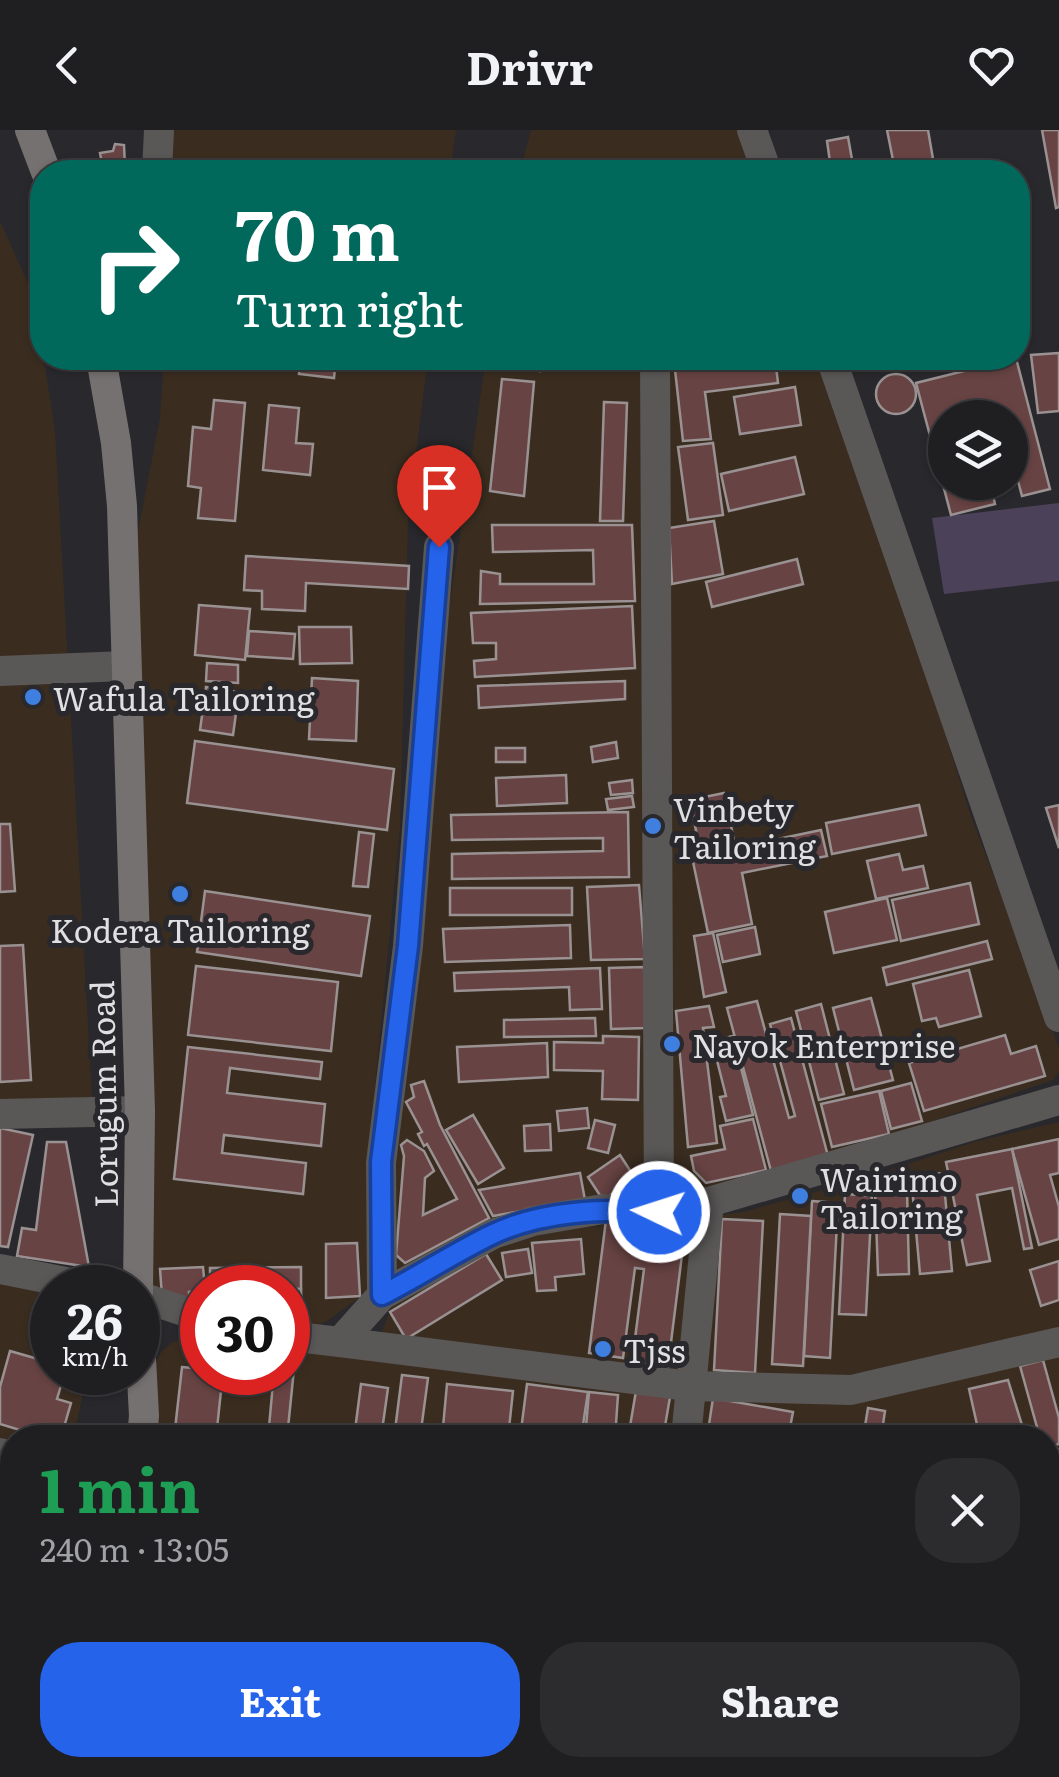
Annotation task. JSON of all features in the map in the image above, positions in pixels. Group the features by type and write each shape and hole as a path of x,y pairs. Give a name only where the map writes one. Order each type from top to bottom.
{"main road":[{"path":"30,130 41,160"},
{"name":"Lorugum Road","path":"103,370 122,506 140,1111 138,1265"},
{"name":"Lorugum Road","path":"145,1395 147,1425"}],"street":[{"path":"158,160 159,130"},
{"path":"752,130 763,160"},
{"path":"655,370 659,1212"},
{"path":"835,370 1059,1018"},
{"path":"382,1295 381,1162 408,946 439,547"},
{"path":"0,672 126,666"},
{"path":"340,1342 382,1295 493,1234 604,1209 659,1212 709,1202 1059,1100"},
{"path":"0,1114 140,1111"},
{"path":"687,1425 709,1202"},
{"path":"0,1269 30,1275"},
{"path":"310,1339 690,1386 850,1390 1059,1342"}],"shaded area":[{"path":"169,130 456,130 452,160 169,160"},
{"path":"531,130 742,130 752,160 523,160"},
{"path":"0,221 30,288 30,370 45,370 55,431 92,1097 0,1103"},
{"path":"163,370 427,370 408,520 400,828 375,1085 367,1292 327,1321 310,1328 310,1265 180,1265 180,1320 160,1319 160,1265 138,1265 134,552 160,418"},
{"path":"484,370 822,370 923,660 969,811 1059,1048 1059,1071 1053,1080 698,1201 629,1198 390,1279 391,1175 440,671"},
{"path":"1059,503 1059,581 944,594 932,518"},
{"path":"1059,1122 1059,1333 833,1378 722,1379 381,1334 393,1303 500,1242 580,1226 600,1227 606,1216 694,1218 743,1212 863,1179 974,1142"},
{"path":"0,1283 30,1286 30,1395 83,1395 76,1425 0,1425"},
{"path":"180,1340 180,1395 310,1395 310,1349 764,1393 1059,1349 1059,1425 148,1425 151,1395 160,1395 161,1352"}],"building":[{"path":"887,130 928,130 933,159 893,160"},
{"path":"1042,130 1059,130 1056,208"},
{"path":"848,137 852,160 830,160 827,141"},
{"path":"115,144 124,145 125,160 101,160 100,153 113,151"},
{"path":"1059,353 1059,411 1038,413 1031,355"},
{"path":"300,370 335,370 334,378 299,374"},
{"path":"675,370 776,370 778,383 705,392 711,439 683,441"},
{"path":"968,370 1019,370 1027,400 928,400 928,428 916,383"},
{"path":"896,374 910,380 916,394 910,408 896,414 882,408 876,394 882,380"},
{"path":"502,379 534,382 524,496 490,491"},
{"path":"795,387 801,425 740,434 734,397"},
{"path":"214,400 245,403 235,521 198,518 201,488 188,486 193,427 211,429"},
{"path":"604,402 627,403 623,521 600,521"},
{"path":"1028,404 1050,489 1028,494"},
{"path":"269,405 299,408 296,443 313,444 310,475 263,470"},
{"path":"713,443 723,515 688,520 678,447"},
{"path":"795,457 804,494 729,511 721,474"},
{"path":"947,500 994,500 995,504 951,515"},
{"path":"714,521 723,574 672,584 669,528"},
{"path":"492,525 632,525 635,601 480,604 481,571 500,574 500,584 594,584 593,550 493,552"},
{"path":"246,556 409,566 408,589 306,583 305,611 262,609 262,591 244,590"},
{"path":"797,559 803,584 712,607 706,582"},
{"path":"199,605 250,609 245,660 195,655"},
{"path":"632,606 635,668 475,677 474,661 496,659 496,643 473,643 471,613"},
{"path":"299,627 351,627 352,663 300,664"},
{"path":"249,631 295,634 293,659 247,656"},
{"path":"207,663 238,665 238,683 206,681"},
{"path":"312,678 358,681 356,741 309,739"},
{"path":"625,681 625,699 479,708 478,686"},
{"path":"206,687 239,692 233,735 200,730"},
{"path":"195,741 394,769 387,830 187,803"},
{"path":"616,742 618,758 593,762 591,747"},
{"path":"496,748 525,748 525,762 496,762"},
{"path":"566,775 567,803 497,806 496,778"},
{"path":"632,780 633,793 611,795 609,783"},
{"path":"724,793 734,840 699,846 690,800"},
{"path":"632,796 634,807 608,810 606,799"},
{"path":"919,805 926,835 832,854 826,823"},
{"path":"1059,805 1059,848 1046,808"},
{"path":"628,812 629,877 452,879 452,854 603,851 603,838 452,840 451,815"},
{"path":"0,824 10,824 15,891 0,892"},
{"path":"821,830 827,856 742,873 752,924 708,933 692,857"},
{"path":"359,832 374,834 368,887 353,886"},
{"path":"899,854 903,870 923,866 928,888 876,899 867,861"},
{"path":"970,883 979,924 901,941 892,900"},
{"path":"639,885 645,959 591,960 587,887"},
{"path":"450,888 572,888 572,915 450,915"},
{"path":"205,891 370,916 361,976 197,952"},
{"path":"887,898 897,940 834,953 825,912"},
{"path":"570,925 571,958 445,962 443,929"},
{"path":"755,927 760,954 723,962 717,935"},
{"path":"713,933 726,992 704,997 694,936"},
{"path":"987,941 992,959 887,985 883,968"},
{"path":"23,945 31,1080 0,1082 0,946"},
{"path":"196,966 338,982 331,1051 188,1035"},
{"path":"644,967 647,1028 611,1029 609,968"},
{"path":"600,968 602,1009 570,1010 569,987 455,991 454,973"},
{"path":"969,970 981,1016 939,1027 936,1018 922,1021 913,984"},
{"path":"871,998 893,1080 854,1090 833,1008"},
{"path":"757,1001 789,1118 795,1116 770,1024 791,1018 828,1156 771,1171 727,1008"},
{"path":"821,1004 844,1094 819,1100 796,1011"},
{"path":"709,1006 714,1027 703,1028 717,1143 688,1147 676,1011"},
{"path":"595,1018 596,1036 504,1037 504,1020"},
{"path":"1005,1035 1011,1054 1036,1046 1045,1076 924,1111 909,1063"},
{"path":"603,1036 639,1037 638,1100 602,1099 603,1071 554,1070 554,1042 603,1043"},
{"path":"733,1036 753,1115 726,1121 720,1097 726,1096 712,1041"},
{"path":"547,1043 548,1077 459,1082 457,1047"},
{"path":"188,1047 322,1062 320,1079 230,1068 227,1093 325,1104 321,1146 224,1135 222,1153 306,1163 303,1194 174,1179"},
{"path":"424,1081 440,1125 489,1218 405,1263 396,1255 404,1156 401,1145 407,1140 424,1151 434,1171 425,1178 423,1215 457,1199 427,1144 424,1146 418,1134 422,1132 406,1102 414,1097 411,1085"},
{"path":"911,1083 922,1121 891,1129 881,1091"},
{"path":"879,1091 889,1134 832,1147 821,1104"},
{"path":"587,1108 589,1128 559,1131 557,1111"},
{"path":"473,1115 504,1168 478,1184 446,1130"},
{"path":"753,1119 766,1170 706,1183 694,1171 691,1156 725,1149 720,1126"},
{"path":"595,1120 615,1125 608,1153 588,1148"},
{"path":"550,1124 551,1150 525,1151 524,1126"},
{"path":"0,1128 33,1135 8,1247 0,1246"},
{"path":"1059,1139 1059,1173 1050,1175 1059,1207 1059,1239 1039,1245 1012,1149"},
{"path":"47,1142 66,1142 89,1265 17,1256 22,1228 36,1230"},
{"path":"1012,1149 1032,1248 1024,1249 1012,1188 977,1195 990,1261 967,1265 946,1162"},
{"path":"620,1155 635,1178 603,1200 588,1177"},
{"path":"580,1173 585,1200 493,1216 479,1190"},
{"path":"943,1173 952,1271 920,1274 911,1176"},
{"path":"907,1189 909,1274 878,1275 875,1190"},
{"path":"845,1194 872,1196 866,1315 839,1314"},
{"path":"812,1201 838,1203 830,1358 804,1356"},
{"path":"780,1214 811,1216 803,1366 772,1364"},
{"path":"722,1219 763,1221 755,1373 714,1370"},
{"path":"606,1220 685,1231 668,1366 632,1362 644,1269 635,1268 623,1358 589,1353"},
{"path":"581,1239 584,1274 555,1277 556,1290 537,1291 532,1243"},
{"path":"357,1243 360,1296 326,1298 326,1244"},
{"path":"528,1249 532,1273 506,1277 502,1253"},
{"path":"486,1254 502,1280 406,1339 390,1312"},
{"path":"1059,1261 1059,1300 1041,1306 1030,1270"},
{"path":"180,1268 180,1310 163,1311 160,1269"},
{"path":"10,1351 30,1357 30,1395 58,1395 57,1399 71,1403 65,1425 0,1424 0,1387"},
{"path":"1043,1360 1059,1425 1036,1425 1020,1366"},
{"path":"402,1375 428,1378 422,1425 396,1425"},
{"path":"1008,1380 1022,1425 977,1425 969,1389"},
{"path":"361,1384 388,1388 383,1425 356,1425"},
{"path":"447,1384 513,1391 509,1425 443,1425"},
{"path":"527,1384 588,1392 583,1425 522,1425"},
{"path":"180,1385 180,1395 221,1395 217,1425 175,1425"},
{"path":"636,1391 670,1397 665,1425 630,1425"},
{"path":"589,1392 618,1395 616,1425 586,1425"},
{"path":"272,1395 291,1395 288,1425 269,1425"},
{"path":"713,1398 793,1412 790,1425 709,1425"},
{"path":"868,1408 885,1411 883,1425 865,1425"}],"place":[{"name":"Wafula Tailoring","path":"33,697"},
{"name":"Vinbety Tailoring","path":"653,826"},
{"name":"Kodera Tailoring","path":"180,894"},
{"name":"Nayok Enterprise","path":"672,1044"},
{"name":"Wairimo Tailoring","path":"800,1196"},
{"name":"Tjss","path":"603,1349"}],"route":[{"path":"439,547 408,946 381,1162 382,1295 493,1234 533,1222 604,1209 659,1212"}]}
